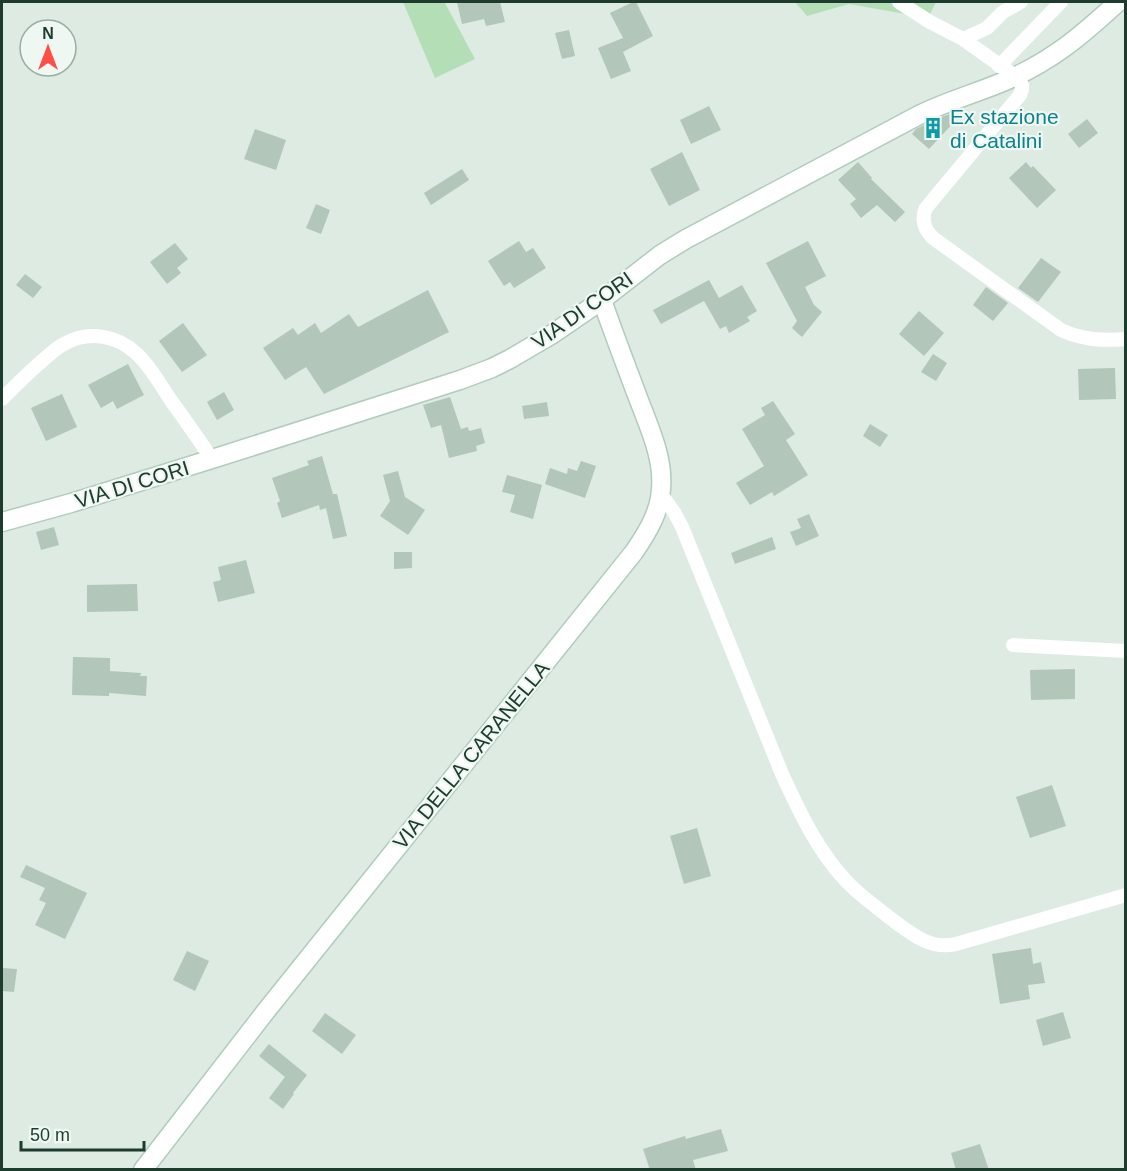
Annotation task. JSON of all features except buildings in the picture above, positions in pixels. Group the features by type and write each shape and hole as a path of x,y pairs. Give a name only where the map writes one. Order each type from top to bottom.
{"main road":[{"name":"VIA DI CORI","path":"2,522 212,459 492,368 544,339 602,300 660,255 705,228 919,115 986,89 1045,61 1068,46 1118,2"},
{"name":"VIA DELLA CARANELLA","path":"143,1170 260,1018 634,552 651,524 661,494 662,477 657,451 602,300"}],"street":[{"path":"899,2 963,39 1015,76 1023,89 928,204 924,211 924,221 933,238 1061,330 1090,340 1125,339"},
{"path":"963,39 987,28 1003,12 1021,2"},
{"path":"999,66 1061,2"},
{"path":"2,399 24,376 61,345 85,336 108,338 127,346 139,356 212,459"},
{"path":"661,494 682,526 799,811 825,855 862,896 919,939 934,945 947,946 1125,895"},
{"path":"1013,645 1125,651"}],"green space":[{"path":"403,2 446,2 475,59 435,78"},
{"path":"795,2 936,2 928,18 849,4 807,16"}],"place":[{"name":"Ex stazione di Catalini","path":"933,128"}]}
